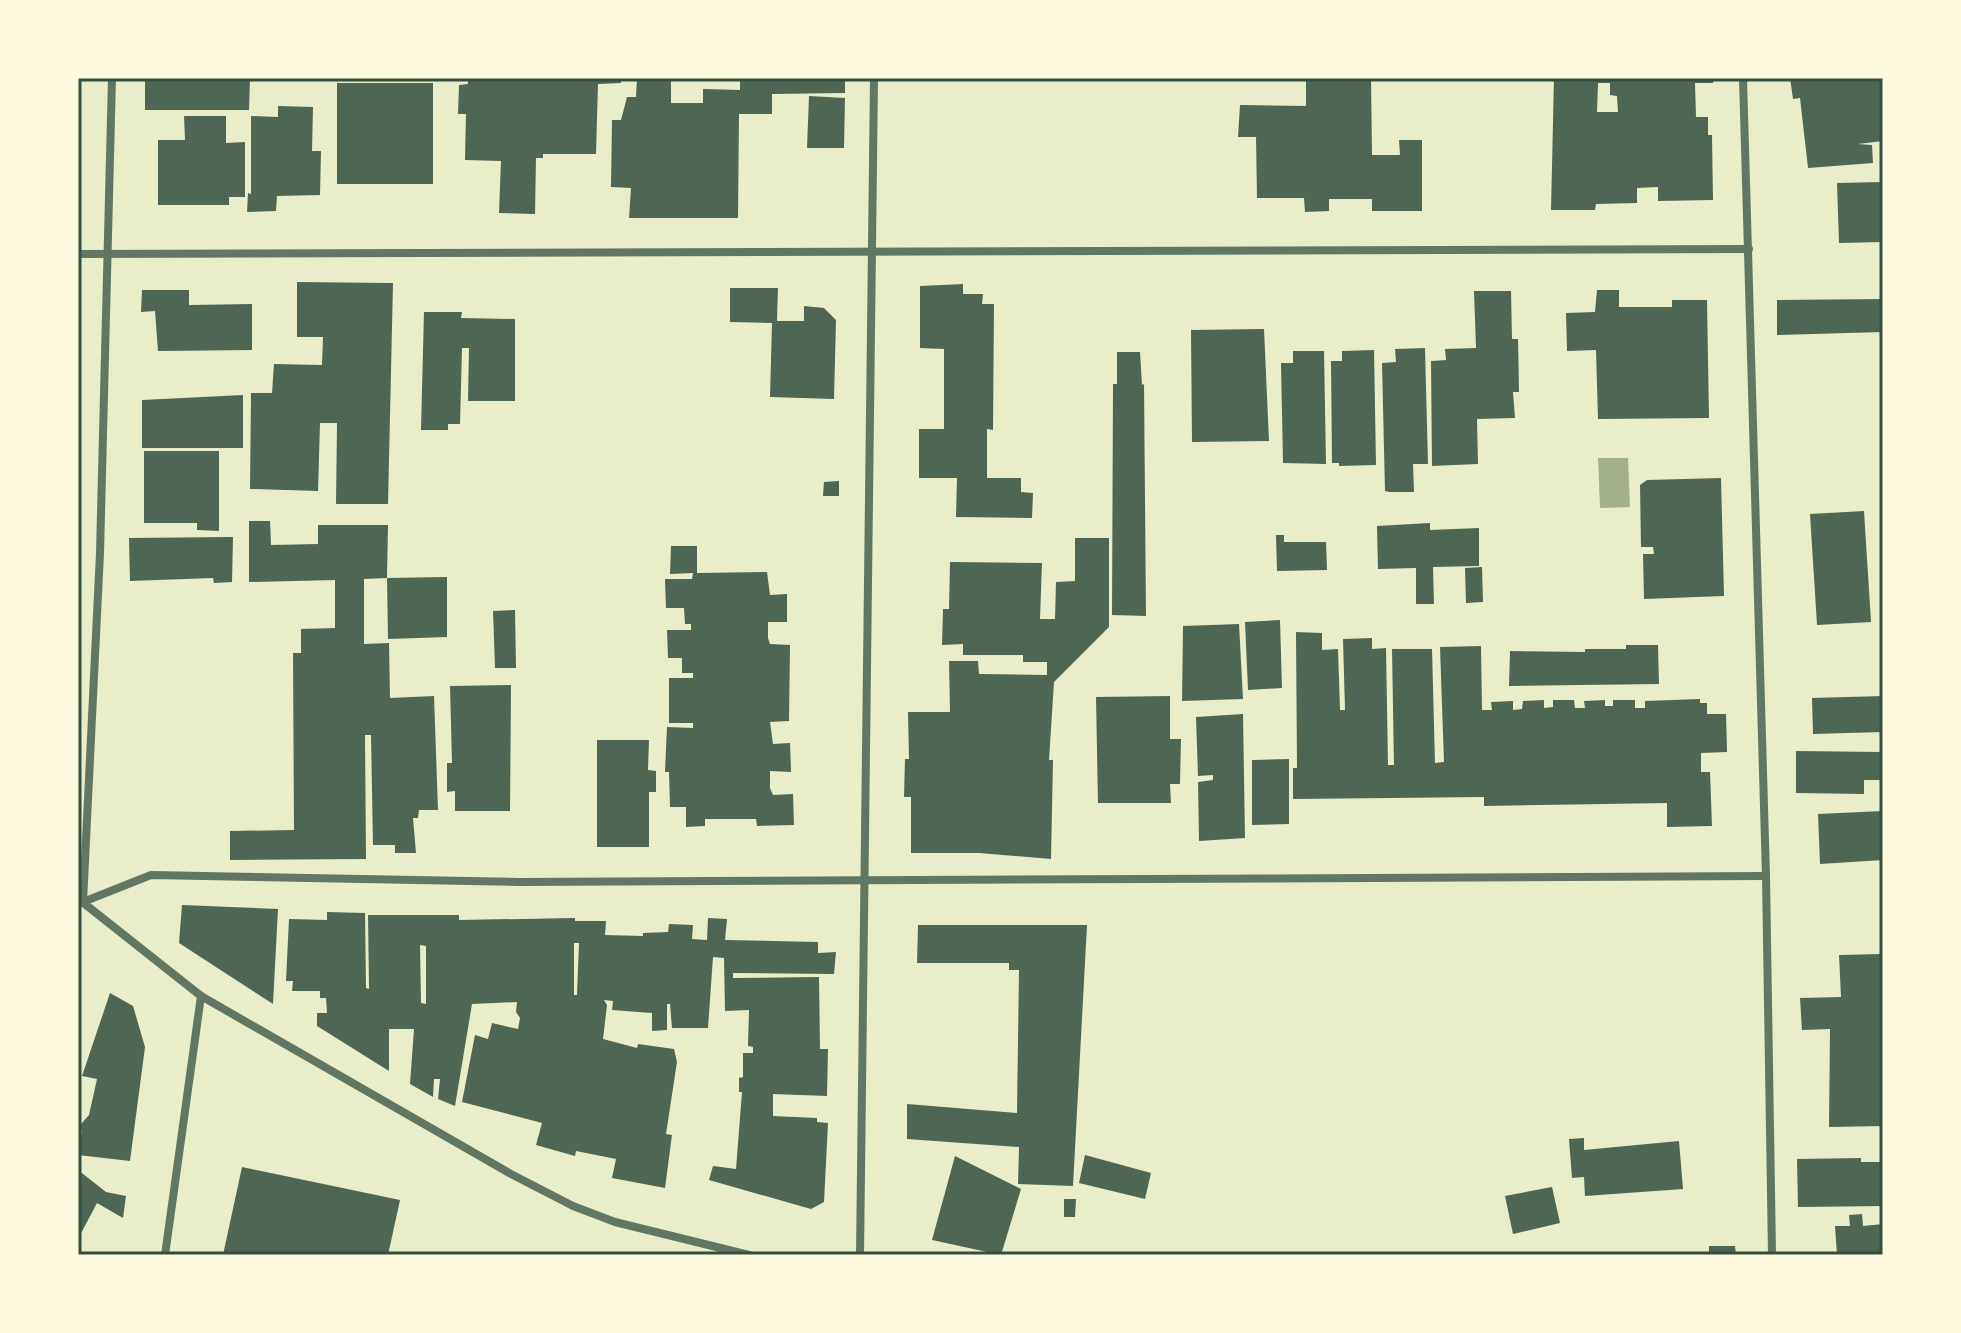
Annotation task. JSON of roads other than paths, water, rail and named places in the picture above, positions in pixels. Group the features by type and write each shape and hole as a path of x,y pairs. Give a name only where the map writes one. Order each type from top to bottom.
{"street":[{"path":"81,901 110,254 112,78"},
{"path":"860,1255 874,78"},
{"path":"1743,78 1766,876 1772,1255"},
{"path":"78,254 1749,249"},
{"path":"81,901 151,875 519,882 1766,876"},
{"path":"81,901 201,996 573,1206 615,1222 749,1255"},
{"path":"165,1255 201,996"}]}
